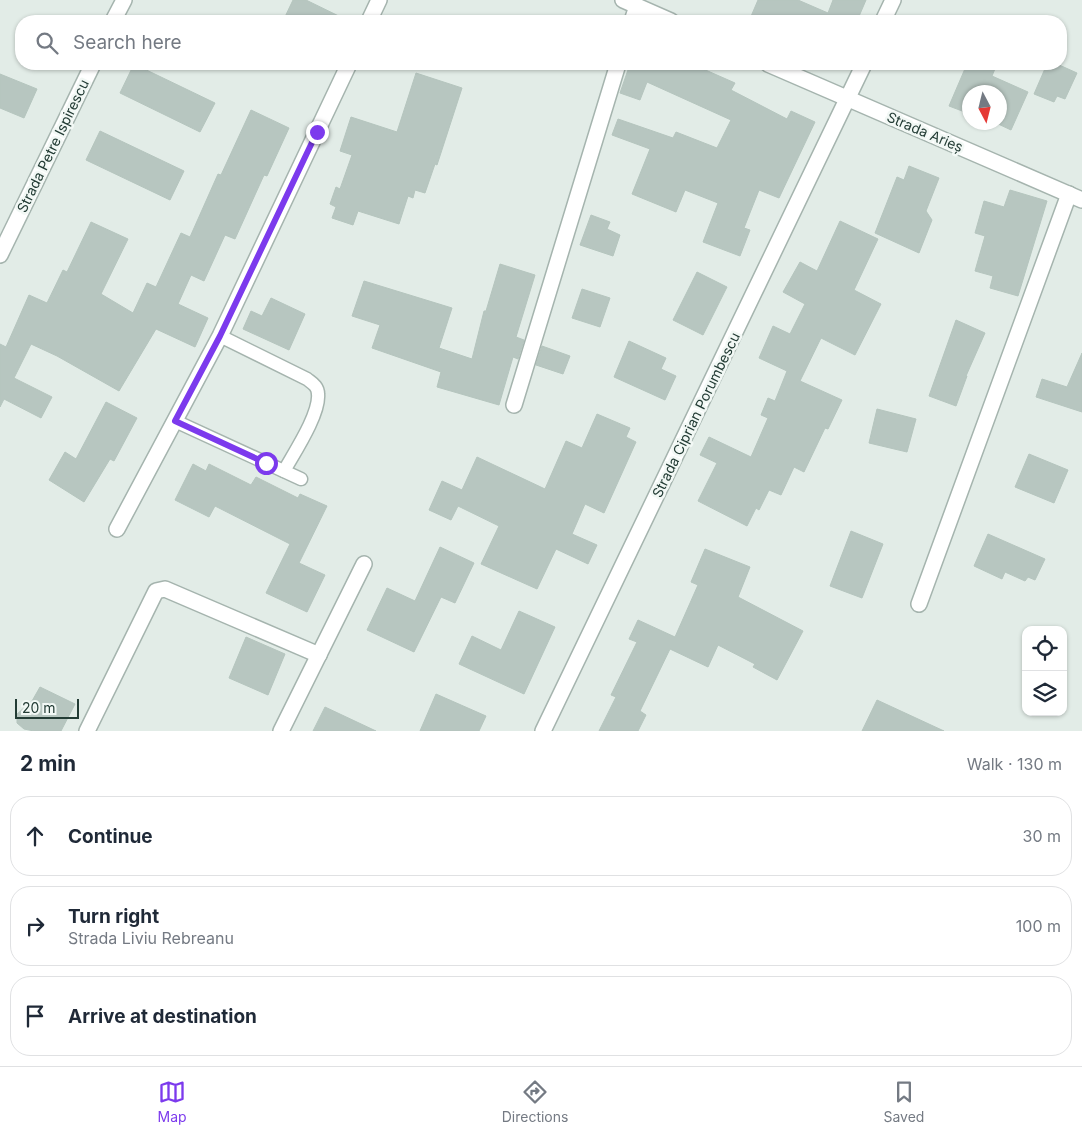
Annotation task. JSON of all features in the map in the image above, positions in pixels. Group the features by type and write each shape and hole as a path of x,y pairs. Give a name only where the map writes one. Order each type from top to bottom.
{"street":[{"path":"116,15 124,0"},
{"path":"372,15 379,0"},
{"path":"886,15 893,0"},
{"path":"630,3 657,15"},
{"name":"Strada Petre Ispirescu","path":"0,255 90,70"},
{"path":"117,529 220,336 346,70"},
{"path":"514,405 616,70"},
{"name":"Strada Arieș","path":"782,70 1075,197"},
{"name":"Strada Ciprian Porumbescu","path":"543,731 861,70"},
{"path":"919,604 1075,197"},
{"path":"281,731 364,564"},
{"path":"87,731 156,591 164,589 319,655"}],"lane":[{"path":"220,336 307,379 316,386 318,394 317,409 284,471"},
{"path":"175,421 301,479"}],"building":[{"path":"293,0 306,0 337,15 286,15"},
{"path":"758,0 798,0 828,13 833,0 866,0 860,15 752,15"},
{"path":"1067,68 1077,73 1065,99 1057,96 1054,102 1034,94 1044,70"},
{"path":"131,70 146,70 215,103 200,132 120,93"},
{"path":"628,70 706,70 735,83 731,90 787,119 791,111 815,122 779,198 759,190 744,228 750,230 740,256 703,242 718,203 685,190 676,212 632,194 650,149 612,135 618,119 673,138 676,132 717,148 731,120 647,82 640,100 620,93"},
{"path":"964,70 994,70 992,76 1028,92 1011,130 1007,128 1007,85 962,85 962,111 949,106"},
{"path":"416,73 462,88 437,165 435,164 425,193 415,190 413,198 408,196 399,224 358,211 353,225 332,218 336,207 330,204 336,187 340,189 352,155 340,151 351,117 397,132"},
{"path":"0,74 37,89 24,118 0,108"},
{"path":"251,110 289,128 267,176 264,175 235,239 225,235 204,281 191,275 178,304 208,318 195,347 156,329 119,391 57,356 31,344 14,378 52,397 41,418 4,399 0,407 0,344 6,347 29,295 47,303 63,270 67,272 91,222 128,239 101,294 133,313 147,283 156,287 181,233 190,237 218,174 221,175"},
{"path":"100,131 184,171 170,200 86,160"},
{"path":"909,166 939,178 926,211 932,220 919,253 875,233 897,177 904,180"},
{"path":"1010,190 1047,201 1018,296 990,288 993,276 975,271 985,236 975,233 984,201 1004,207"},
{"path":"591,215 610,222 607,229 620,235 613,256 580,245"},
{"path":"840,221 878,239 854,290 881,304 855,355 821,338 800,381 842,400 828,429 825,428 804,472 794,467 781,495 769,490 759,510 756,508 747,526 698,501 717,463 700,455 709,437 751,457 768,418 761,415 768,398 775,401 787,371 759,358 773,326 790,334 805,304 783,292 800,262 817,271"},
{"path":"500,264 535,275 516,337 524,340 518,359 513,357 499,405 437,387 441,372 372,348 380,325 352,316 364,281 452,308 439,348 472,359 484,311 486,311"},
{"path":"697,272 727,287 703,335 673,320"},
{"path":"582,289 610,298 600,327 572,318"},
{"path":"271,298 305,314 289,350 243,329 251,311 262,316"},
{"path":"956,320 985,333 966,376 956,406 929,396"},
{"path":"629,341 666,358 661,369 676,376 665,400 614,377"},
{"path":"542,346 570,356 563,374 536,365"},
{"path":"1082,353 1082,412 1036,397 1042,379 1067,387"},
{"path":"106,402 137,418 114,461 110,459 84,502 49,480 65,452 76,459"},
{"path":"877,409 916,419 907,452 869,443"},
{"path":"597,414 630,428 626,437 636,442 604,513 585,504 572,534 597,545 588,564 556,549 537,589 481,564 499,526 458,506 451,520 429,510 442,481 462,490 477,457 545,489 566,441 582,448"},
{"path":"1029,454 1068,470 1054,503 1015,487"},
{"path":"193,464 206,471 209,464 251,485 256,477 298,498 300,494 327,506 299,563 325,575 307,612 266,593 290,544 215,506 209,517 175,500"},
{"path":"851,531 883,544 862,598 830,586"},
{"path":"988,534 1045,559 1035,580 1028,577 1025,581 1005,572 1002,579 974,566"},
{"path":"440,547 474,563 455,603 441,597 414,652 367,630 387,588 415,601"},
{"path":"705,549 750,567 738,597 803,631 777,680 753,667 755,664 718,645 708,667 670,649 640,711 646,715 638,731 599,731 616,697 611,695 637,642 629,639 638,620 675,637 698,585 691,582"},
{"path":"519,611 555,627 524,694 459,664 472,636 501,650"},
{"path":"246,637 285,654 268,695 229,678"},
{"path":"40,687 75,704 61,731 34,731 24,729 17,723 17,714 32,701"},
{"path":"436,694 486,716 479,731 420,731"},
{"path":"877,700 944,731 862,731"},
{"path":"325,707 376,731 313,731"}],"route":[{"path":"266,463 175,421 220,336 317,132"}]}
